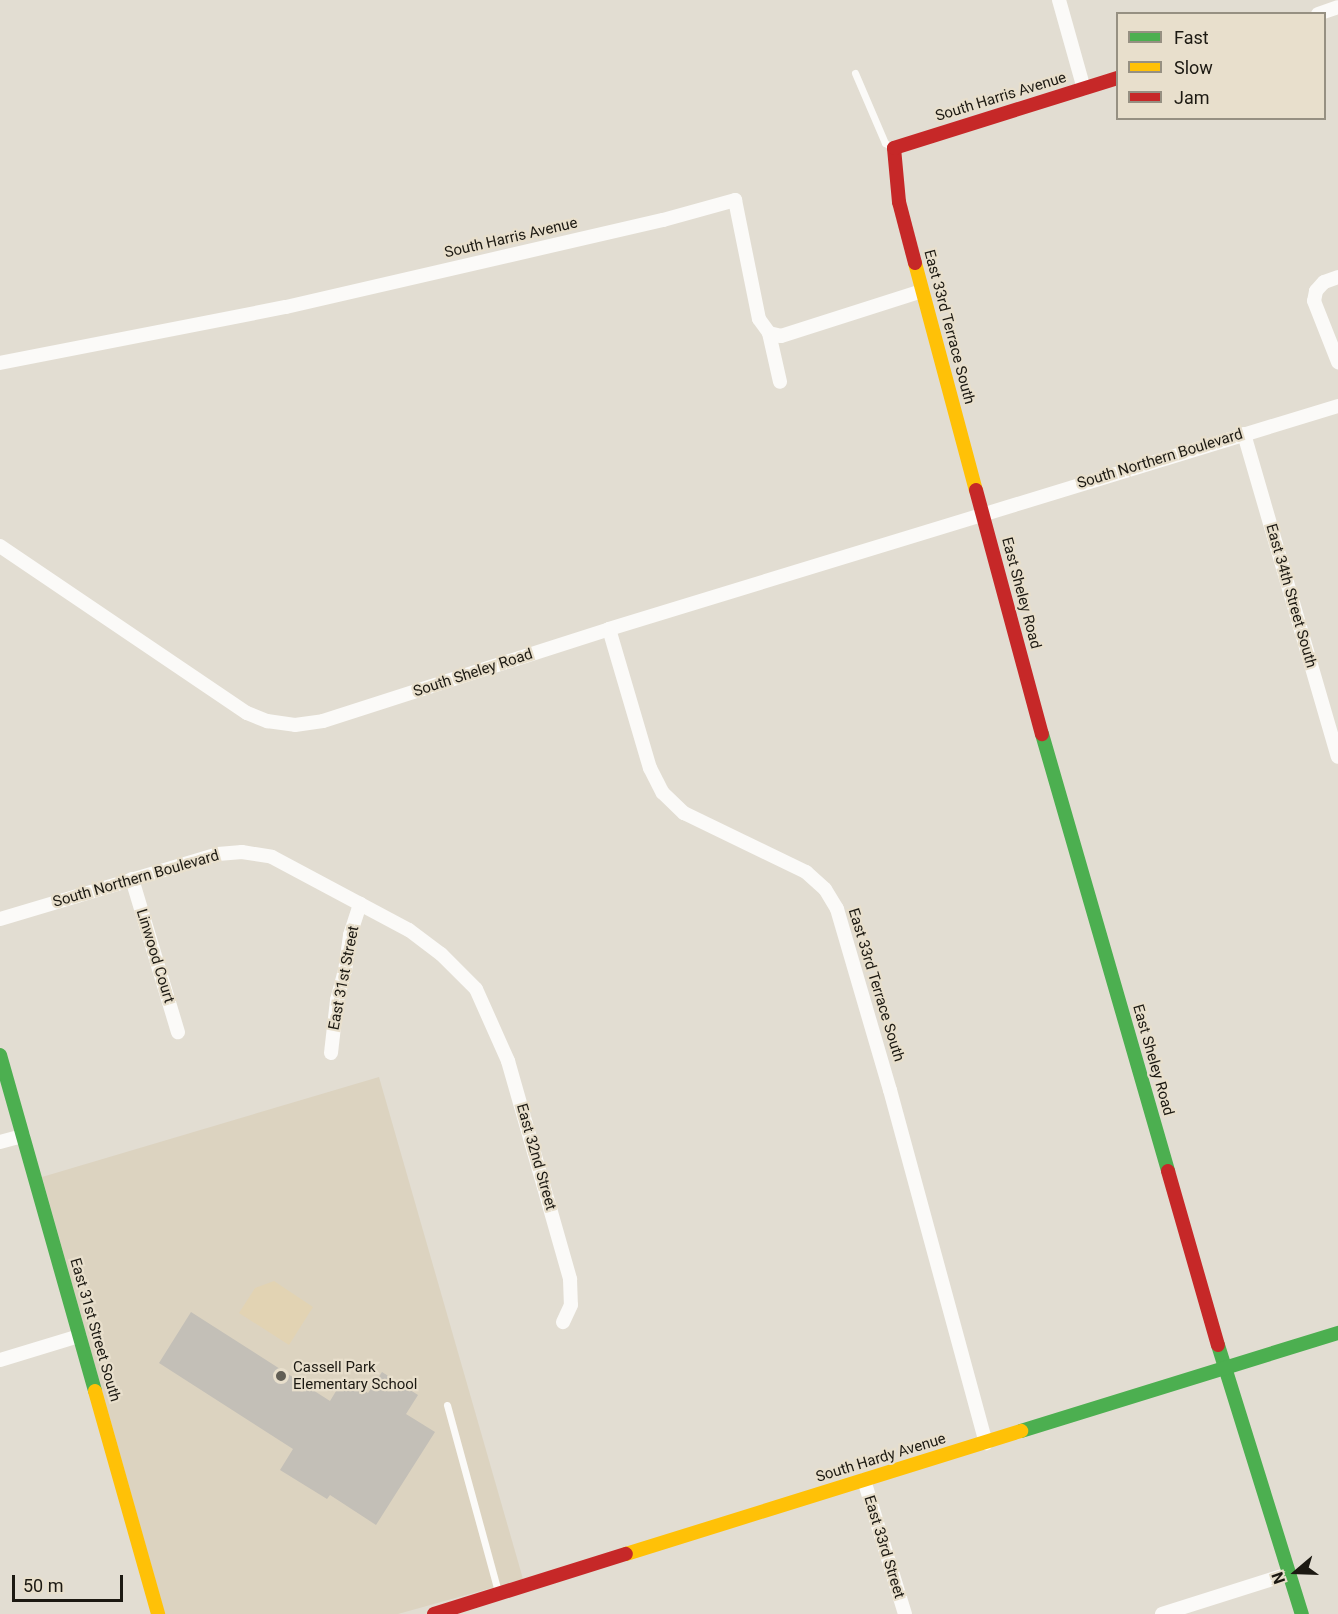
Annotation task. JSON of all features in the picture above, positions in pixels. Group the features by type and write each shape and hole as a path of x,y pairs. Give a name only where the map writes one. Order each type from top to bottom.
{"street":[{"path":"1059,0 1084,88"},
{"path":"1324,12 1338,7"},
{"name":"South Harris Avenue","path":"894,148 1116,79"},
{"name":"East 33rd Terrace South","path":"894,148 899,202 982,513"},
{"name":"South Harris Avenue","path":"0,363 286,307 663,220 735,200 759,319 769,333"},
{"path":"1338,277 1324,282 1316,291 1314,301 1338,362"},
{"path":"780,382 769,333 781,336 922,291"},
{"name":"South Northern Boulevard","path":"982,513 1338,406"},
{"name":"East 34th Street South","path":"1244,434 1338,757"},
{"name":"South Sheley Road","path":"0,546 247,713 267,721 295,725 323,721 982,513"},
{"name":"East Sheley Road","path":"982,513 1044,743 1225,1369 1302,1614"},
{"name":"East 33rd Terrace South","path":"609,629 650,768 663,793 684,813 806,872 825,889 837,909 893,1101 986,1443"},
{"name":"South Northern Boulevard","path":"0,919 218,854 242,852 272,856 409,930 463,974 481,996"},
{"name":"Linwood Court","path":"132,879 178,1032"},
{"name":"East 31st Street","path":"331,1053 337,1000 345,970 350,935 360,904"},
{"name":"East 32nd Street","path":"481,996 508,1061 570,1279 571,1305 563,1322"},
{"name":"East 31st Street South","path":"0,1055 158,1614"},
{"path":"0,1142 23,1136"},
{"name":"South Hardy Avenue","path":"434,1614 1338,1333"},
{"path":"0,1360 79,1336"},
{"name":"East 33rd Street","path":"864,1480 905,1614"},
{"path":"1162,1614 1288,1574"}],"lane":[{"path":"855,73 885,143 894,148"},
{"path":"447,1406 499,1594"}],"shaded area":[{"name":"Cassell Park Elementary School","path":"379,1077 523,1579 398,1614 165,1614 42,1177"},
{"path":"274,1281 313,1307 289,1345 239,1313 255,1288"}],"building":[{"path":"191,1312 330,1401 344,1378 368,1393 382,1372 418,1395 406,1414 435,1432 376,1525 330,1495 327,1499 280,1470 293,1449 159,1363"}],"traffic: fast":[{"path":"1042,734 1168,1171"},
{"path":"0,1055 95,1391"},
{"path":"1021,1431 1338,1333"},
{"path":"1218,1345 1302,1614"}],"traffic: slow":[{"path":"915,263 976,490"},
{"path":"95,1391 158,1614"},
{"path":"626,1554 1021,1431"}],"traffic: jam":[{"path":"915,263 899,202 894,148 1116,79"},
{"path":"976,490 1042,734"},
{"path":"1168,1171 1218,1345"},
{"path":"434,1614 626,1554"}],"place":[{"name":"Cassell Park Elementary School","path":"281,1376"}]}
